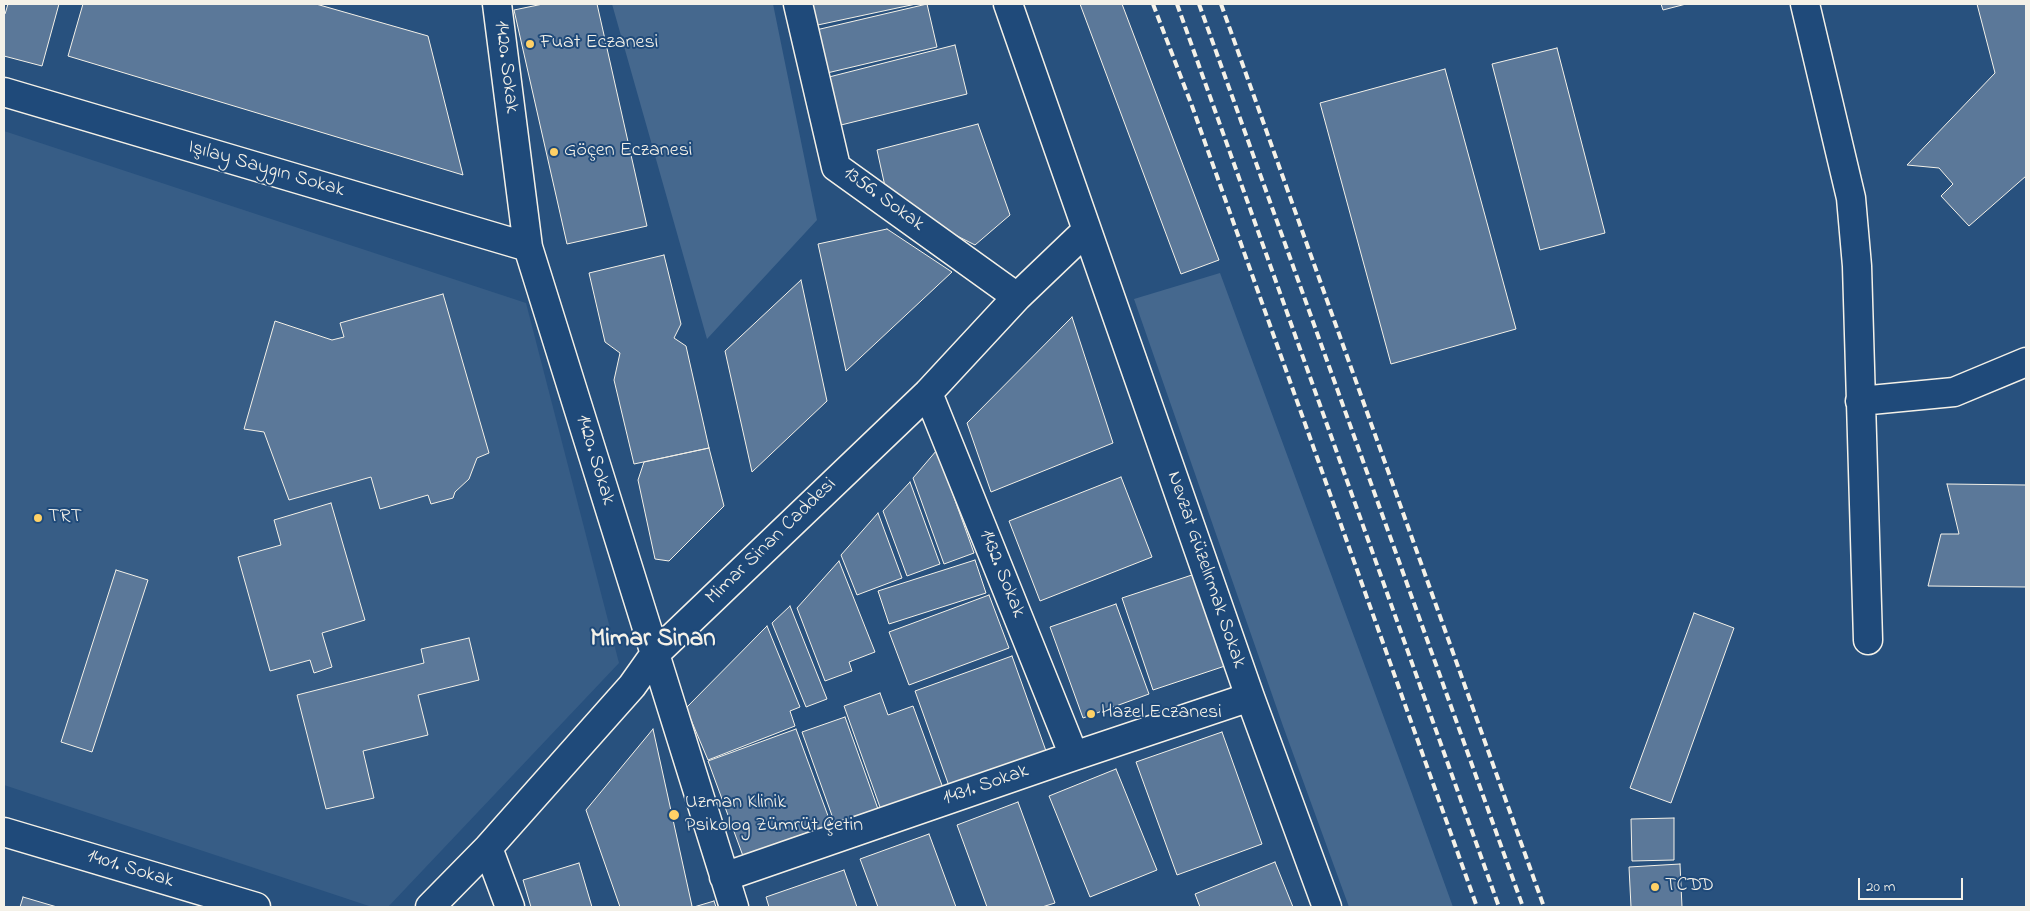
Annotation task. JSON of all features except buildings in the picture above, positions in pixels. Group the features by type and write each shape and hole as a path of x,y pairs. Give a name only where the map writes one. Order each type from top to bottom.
{"street":[{"name":"1420. Sokak","path":"496,4 528,247 734,907"},
{"name":"1356. Sokak","path":"798,4 836,167 1016,297"},
{"name":"Nevzat Güzelırmak Sokak","path":"1008,4 1250,698 1327,907"},
{"path":"1806,4 1851,198 1857,266 1868,640"},
{"name":"Işılay Saygın Sokak","path":"4,92 528,247"},
{"name":"Mimar Sinan Caddesi","path":"430,907 488,848 632,686 654,655 928,393 1016,297 1086,231"},
{"path":"1860,401 1954,392 2026,362"},
{"name":"1432. Sokak","path":"928,393 1074,756"},
{"name":"1431. Sokak","path":"724,877 1074,756 1250,698"},
{"name":"1401. Sokak","path":"4,832 256,907"},
{"path":"488,848 510,907"}],"shaded area":[{"path":"612,4 773,4 817,220 707,339"},
{"name":"TRT","path":"4,131 526,303 619,663 388,907 372,907 4,785"},
{"path":"1220,273 1453,907 1349,907 1283,726 1134,299"}],"railway":[{"path":"1153,4 1192,106 1477,907"},
{"path":"1177,4 1499,907"},
{"path":"1199,4 1523,907"},
{"path":"1221,4 1544,907"}],"place":[{"name":"Fuat Eczanesi","path":"530,44"},
{"name":"Göçen Eczanesi","path":"554,152"},
{"name":"TRT","path":"38,518"},
{"name":"Hazel Eczanesi","path":"1091,714"},
{"name":"Uzman Klinik Psikolog Zümrüt Çetin","path":"674,815"},
{"name":"TCDD","path":"1655,887"}],"district":[{"name":"Mimar Sinan","path":"653,641"}]}
